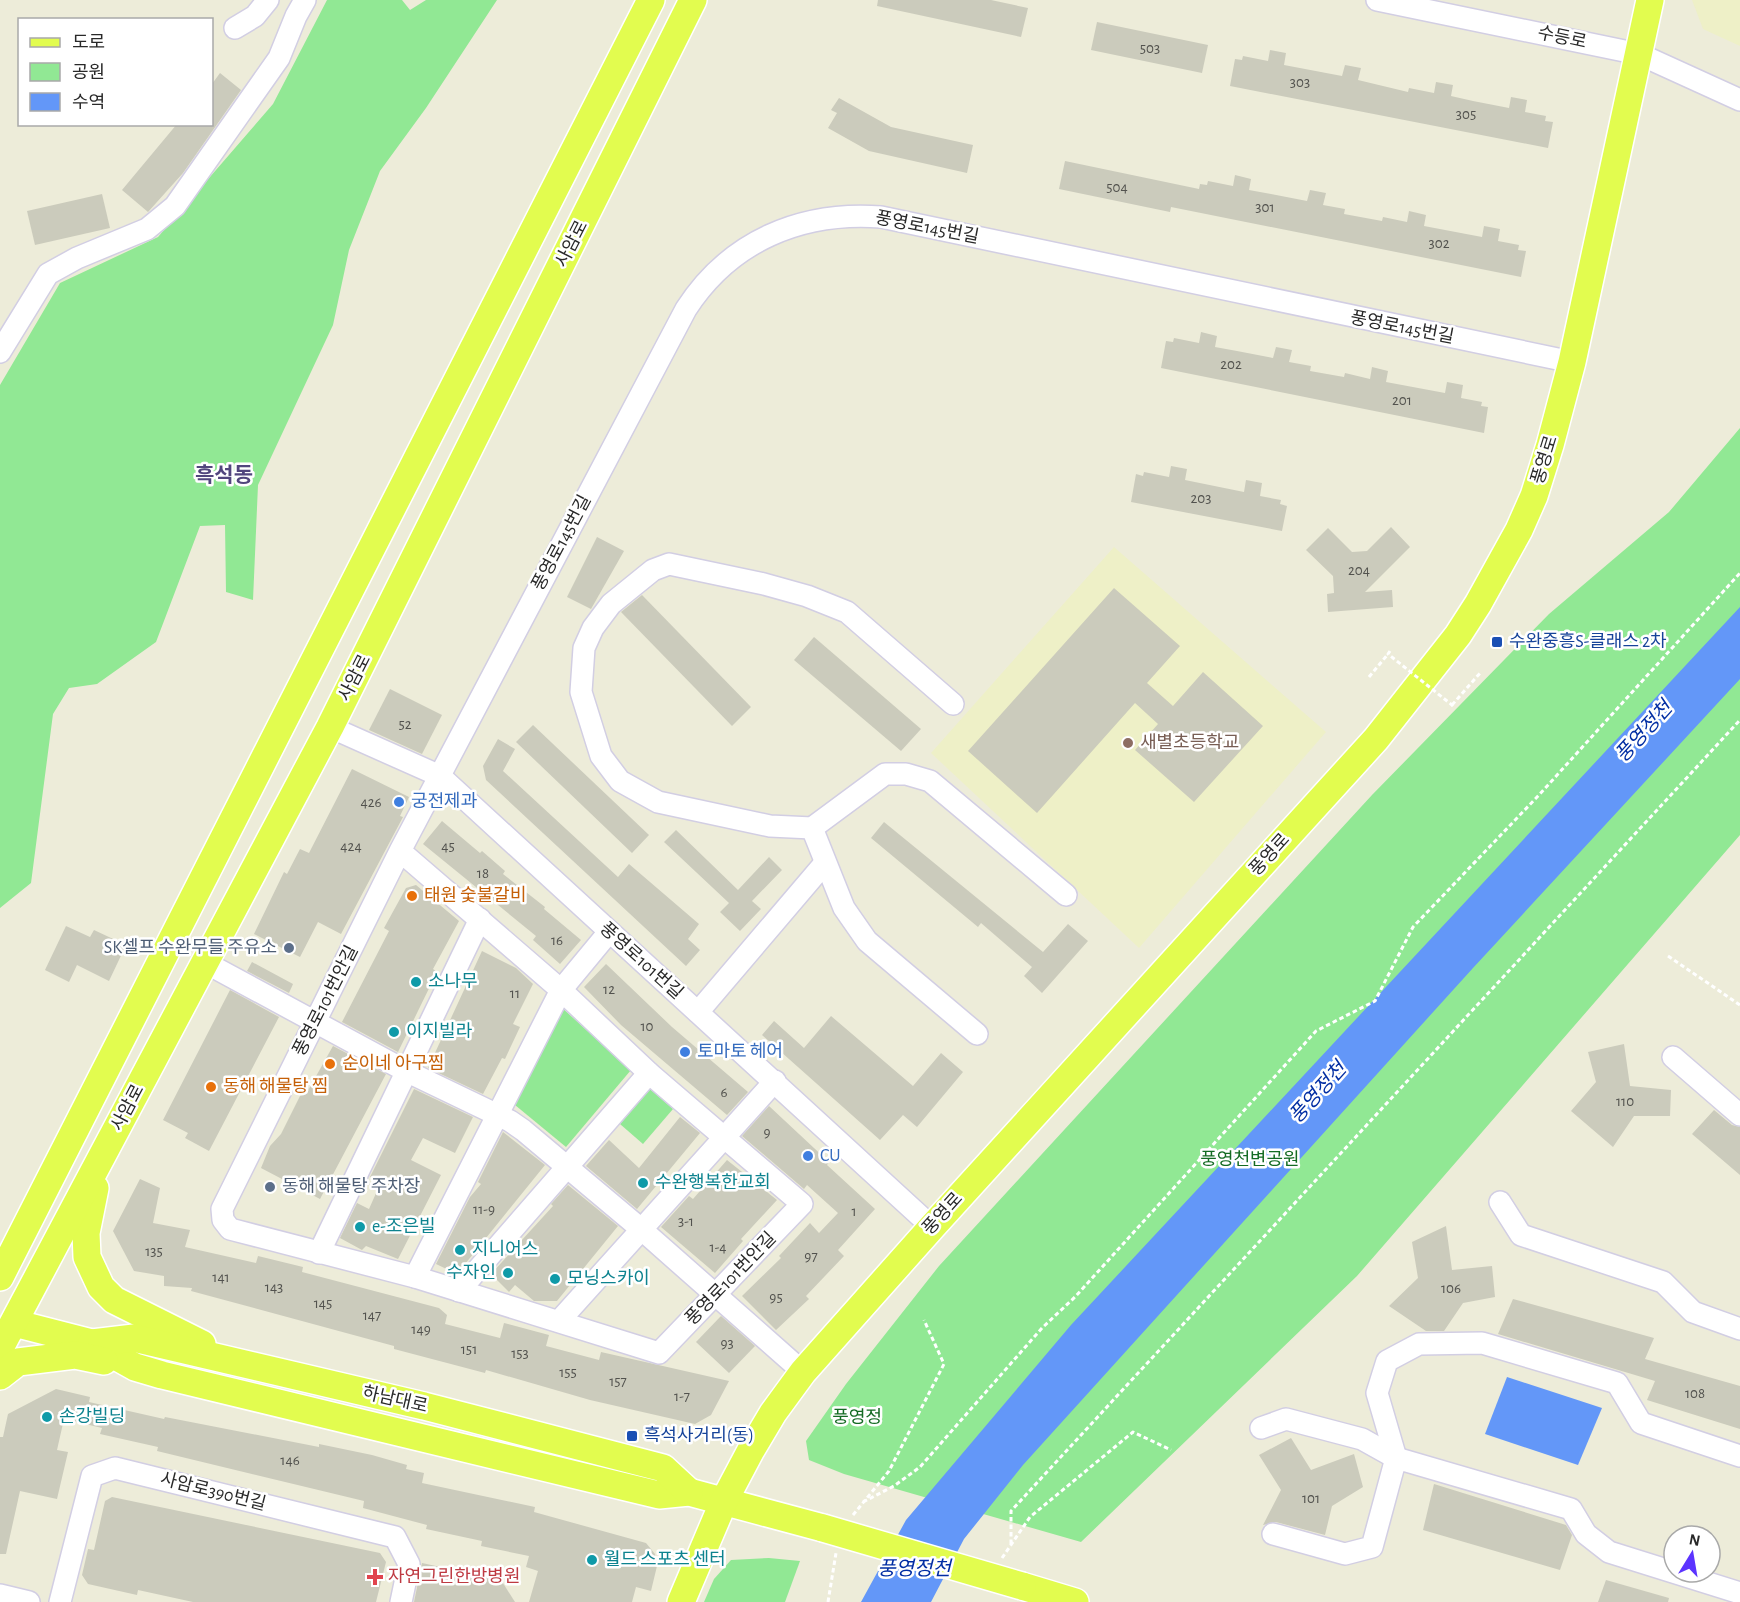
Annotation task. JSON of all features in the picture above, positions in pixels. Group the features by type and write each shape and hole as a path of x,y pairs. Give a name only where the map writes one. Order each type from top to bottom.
{"main road":[{"name":"사암로","path":"0,1277 651,0"},
{"name":"사암로","path":"0,1348 7,1321 100,1161 330,727 693,0"},
{"name":"풍영로","path":"681,1602 724,1501 772,1413 803,1372 1376,739 1458,635 1494,577 1534,496 1572,362 1650,0"},
{"path":"100,1161 86,1233 87,1257 101,1287 114,1300 162,1322 231,1360"},
{"name":"하남대로","path":"7,1321 92,1343 135,1367 659,1495 689,1492 724,1501 830,1537 1022,1586 1075,1602"},
{"name":"하남대로","path":"92,1343 134,1338 424,1406 663,1468 689,1492"},
{"path":"0,1376 18,1362 75,1355 135,1367"}],"street":[{"path":"235,28 255,16 268,0"},
{"path":"0,352 48,274 77,258 147,229 175,206 279,57 305,0"},
{"name":"수등로","path":"1377,0 1639,54 1740,100"},
{"name":"풍영로145번길","path":"440,776 686,309 707,278 722,264 774,233 824,218 881,217 1572,362"},
{"path":"953,704 847,612 807,596 764,584 669,564 653,570 611,604 593,628 584,648 582,692 587,717 601,756 620,781 658,802 770,826 812,828 885,774 906,774 930,781 1066,895"},
{"name":"풍영로101번길","path":"330,727 440,776 932,1227"},
{"name":"풍영로101번안길","path":"400,851 561,990 649,1074 802,1204 659,1353 560,1320 415,1277 230,1230 223,1220 222,1209 400,851 440,776"},
{"path":"812,828 824,864 844,908 867,941 977,1034"},
{"path":"698,1012 824,864"},
{"path":"319,1253 480,919"},
{"path":"415,1277 561,990 609,932"},
{"path":"206,963 406,1071 524,1130 641,1229 803,1372"},
{"path":"1673,1057 1740,1115"},
{"path":"459,1291 649,1074"},
{"path":"560,1320 723,1136 775,1081"},
{"path":"1500,1202 1521,1235 1663,1282 1693,1312 1740,1329"},
{"path":"1273,1534 1345,1554 1372,1547 1396,1458 1377,1393 1387,1361 1419,1344 1482,1343 1617,1383 1641,1423 1740,1456"},
{"path":"1261,1428 1286,1419 1362,1438 1396,1458 1571,1509 1586,1533 1609,1552 1740,1593"},
{"name":"사암로390번길","path":"60,1602 92,1476 115,1468 395,1537 409,1564 401,1602"},
{"path":"0,1595 29,1602"}],"path":[{"path":"864,1502 894,1486 920,1467 1042,1328 1075,1298 1316,1031 1375,1000 1413,927 1539,795 1740,573"},
{"path":"1369,677 1389,652 1451,706 1481,672"},
{"path":"1011,1544 1011,1511 1740,720"},
{"path":"1668,956 1740,1005"},
{"path":"850,1519 889,1470 944,1364 924,1320"},
{"path":"998,1563 1030,1517 1133,1432 1171,1450"},
{"path":"828,1602 832,1565 830,1537"}],"shaded area":[{"path":"1692,0 1740,0 1740,46 1703,29"},
{"name":"새별초등학교","path":"1114,547 1326,732 1139,948 931,753"}],"green space":[{"path":"327,0 402,0 410,10 426,0 497,0 426,108 380,171 349,250 333,325 258,485 253,600 226,592 225,525 200,526 156,642 97,684 69,688 53,714 31,883 0,908 0,385 60,283 158,237 273,104"},
{"name":"풍영천변공원","path":"1740,428 1740,835 1357,1276 1081,1542 844,1474 809,1460 806,1441 846,1384 939,1266 1372,795 1549,614 1669,512"},
{"path":"561,1007 631,1070 566,1147 515,1105"},
{"path":"650,1089 673,1109 643,1144 620,1124"},
{"path":"769,1558 800,1561 785,1602 704,1602 714,1579 731,1560"}],"water":[{"name":"풍영정천","path":"1740,607 1740,679 1473,968 1023,1465 964,1539 931,1602 861,1602 906,1520 1071,1325"},
{"path":"1507,1377 1602,1408 1578,1465 1485,1434"}],"building":[{"path":"878,0 991,0 1028,8 1021,37 877,6"},
{"path":"1097,22 1208,45 1202,73 1091,50"},
{"path":"1270,50 1286,53 1284,65 1342,76 1345,65 1361,68 1358,80 1408,92 1409,88 1434,93 1436,82 1453,85 1451,96 1473,101 1509,108 1511,97 1527,100 1525,112 1546,116 1545,121 1553,122 1548,148 1230,86 1235,59 1242,60 1243,56 1268,61"},
{"path":"220,73 241,90 183,173 148,212 122,190 175,126 213,126 213,83"},
{"path":"839,98 891,127 973,145 967,173 869,151 828,128 837,113 831,110"},
{"path":"1065,161 1199,189 1200,184 1207,185 1208,181 1233,186 1235,175 1251,179 1249,190 1307,201 1310,190 1326,193 1323,205 1345,209 1344,214 1382,221 1383,217 1407,222 1409,211 1426,215 1424,226 1482,237 1484,226 1500,229 1498,241 1519,245 1518,250 1526,251 1521,277 1171,207 1170,212 1059,189"},
{"path":"102,194 110,228 35,245 27,211"},
{"path":"1201,332 1217,336 1215,347 1273,358 1276,347 1292,350 1289,362 1311,366 1310,371 1344,377 1345,373 1370,379 1372,367 1388,371 1386,382 1445,393 1447,382 1463,385 1461,398 1482,402 1481,406 1488,407 1484,433 1161,368 1166,341 1173,342 1174,338 1199,343"},
{"path":"1171,466 1187,469 1185,480 1244,492 1246,480 1262,483 1260,496 1281,500 1280,504 1287,506 1282,531 1131,502 1136,474 1143,476 1144,472 1169,477"},
{"path":"1391,527 1410,547 1365,592 1392,590 1393,607 1328,612 1327,594 1334,593 1333,576 1306,550 1328,528 1352,552 1367,551"},
{"path":"597,537 624,551 591,609 567,597"},
{"name":"새별초등학교","path":"1114,588 1180,646 1147,683 1173,706 1203,672 1263,726 1194,802 1135,750 1158,724 1135,703 1037,813 968,751"},
{"path":"642,595 751,707 732,726 621,612"},
{"path":"814,637 921,729 901,751 794,660"},
{"path":"390,689 442,715 422,754 369,730"},
{"path":"533,725 649,835 632,853 516,742"},
{"path":"498,739 515,749 503,771 618,877 629,864 699,924 688,939 700,950 686,966 486,780 483,766"},
{"path":"352,769 409,797 400,816 403,817 341,934 318,922 300,957 254,934 284,872 287,874 300,849 309,853"},
{"path":"442,821 480,853 482,851 505,871 503,874 545,907 544,909 581,940 560,964 533,940 536,936 423,844"},
{"path":"884,822 1043,952 1068,924 1088,941 1042,993 1024,976 1032,967 981,923 978,927 871,838"},
{"path":"676,830 738,890 769,857 782,870 752,901 761,909 740,931 720,912 729,903 664,842"},
{"path":"416,885 459,921 433,969 437,972 398,1052 342,1022 389,931 384,928 406,888"},
{"path":"66,926 90,937 94,930 126,945 109,981 77,965 69,982 45,970"},
{"path":"482,951 516,968 533,984 513,1024 520,1027 505,1059 502,1058 483,1094 428,1068"},
{"path":"252,962 293,984 289,993 247,971"},
{"path":"606,964 672,1027 748,1092 727,1115 621,1025 584,987"},
{"name":"동해 해물탕 찜","path":"230,990 279,1017 209,1151 185,1138 188,1133 163,1120"},
{"path":"831,1016 913,1086 941,1053 963,1072 917,1127 903,1115 880,1140 762,1035 774,1021 804,1048"},
{"path":"1624,1044 1630,1086 1671,1090 1670,1116 1634,1116 1613,1147 1571,1111 1596,1082 1588,1052"},
{"path":"333,1046 386,1074 320,1199 261,1168 270,1146 281,1134 302,1092 306,1094"},
{"path":"414,1089 473,1117 455,1153 423,1138 411,1160 441,1175 398,1259 366,1246 362,1250 340,1238 357,1203 369,1209 381,1182 370,1177"},
{"path":"769,1106 829,1162 827,1165 875,1209 838,1250 844,1256 806,1296 809,1299 776,1330 742,1296 781,1258 779,1256 810,1223 819,1233 838,1213 807,1185 804,1189 742,1136"},
{"path":"1714,1110 1732,1125 1740,1127 1740,1175 1692,1134"},
{"path":"680,1117 700,1133 637,1209 586,1166 609,1140 639,1168"},
{"path":"503,1132 545,1165 457,1274 436,1264 470,1197 481,1184 478,1182"},
{"path":"727,1160 777,1200 741,1239 743,1241 715,1273 661,1227 689,1196 693,1199"},
{"path":"140,1179 160,1188 153,1223 190,1230 185,1247 256,1263 258,1256 303,1267 302,1272 439,1308 447,1315 445,1324 500,1338 504,1323 549,1335 546,1346 599,1360 601,1352 729,1381 711,1415 695,1424 590,1400 486,1370 485,1373 394,1349 394,1346 191,1291 192,1288 164,1286 164,1276 134,1271 113,1231"},
{"path":"568,1185 618,1226 557,1301 534,1301 515,1285 509,1292 491,1274 553,1206 551,1204"},
{"path":"1446,1226 1452,1270 1492,1266 1495,1297 1463,1303 1444,1331 1426,1331 1389,1306 1418,1278 1412,1242"},
{"path":"1513,1299 1654,1338 1645,1359 1740,1386 1740,1429 1647,1400 1655,1381 1498,1334"},
{"path":"721,1316 755,1346 729,1373 696,1342"},
{"path":"56,1389 90,1397 89,1402 164,1419 165,1417 372,1455 407,1465 406,1469 424,1473 422,1483 535,1507 534,1512 646,1543 655,1554 657,1566 651,1591 636,1587 632,1602 529,1602 538,1571 526,1567 529,1556 481,1546 482,1541 426,1529 427,1525 363,1508 364,1501 157,1451 158,1447 100,1434 102,1428 64,1419 57,1450 68,1452 57,1499 20,1491 6,1554 0,1554 0,1437 3,1437 8,1414"},
{"path":"1291,1438 1311,1470 1354,1454 1363,1487 1332,1506 1325,1535 1276,1522 1263,1525 1281,1490 1259,1455"},
{"path":"1434,1484 1566,1525 1572,1535 1560,1570 1423,1530"},
{"path":"112,1497 380,1553 386,1562 376,1602 193,1602 138,1590 137,1595 88,1584 82,1575 88,1549 94,1550 105,1501"},
{"path":"422,1563 501,1580 515,1602 414,1602"},
{"path":"1606,1580 1669,1598 1668,1602 1598,1602"}],"place":[{"name":"수완중흥S-클래스 2차","path":"1497,642"},
{"name":"새별초등학교","path":"1128,743"},
{"name":"궁전제과","path":"399,802"},
{"name":"태원 숯불갈비","path":"412,896"},
{"name":"SK셀프 수완무들 주유소","path":"289,948"},
{"name":"소나무","path":"416,982"},
{"name":"이지빌라","path":"394,1032"},
{"name":"토마토 헤어","path":"685,1052"},
{"name":"순이네 아구찜","path":"330,1064"},
{"name":"동해 해물탕 찜","path":"211,1087"},
{"name":"CU","path":"808,1156"},
{"name":"수완행복한교회","path":"643,1183"},
{"name":"동해 해물탕 주차장","path":"270,1187"},
{"name":"e-조은빌","path":"360,1227"},
{"name":"지니어스","path":"460,1250"},
{"name":"수자인","path":"508,1273"},
{"name":"모닝스카이","path":"555,1279"},
{"name":"손강빌딩","path":"47,1417"},
{"name":"흑석사거리(동)","path":"632,1436"},
{"name":"월드 스포츠 센터","path":"592,1560"},
{"name":"자연그린한방병원","path":"375,1577"}],"district":[{"name":"흑석동","path":"224,475"}],"park label":[{"name":"풍영정","path":"857,1418"}]}
